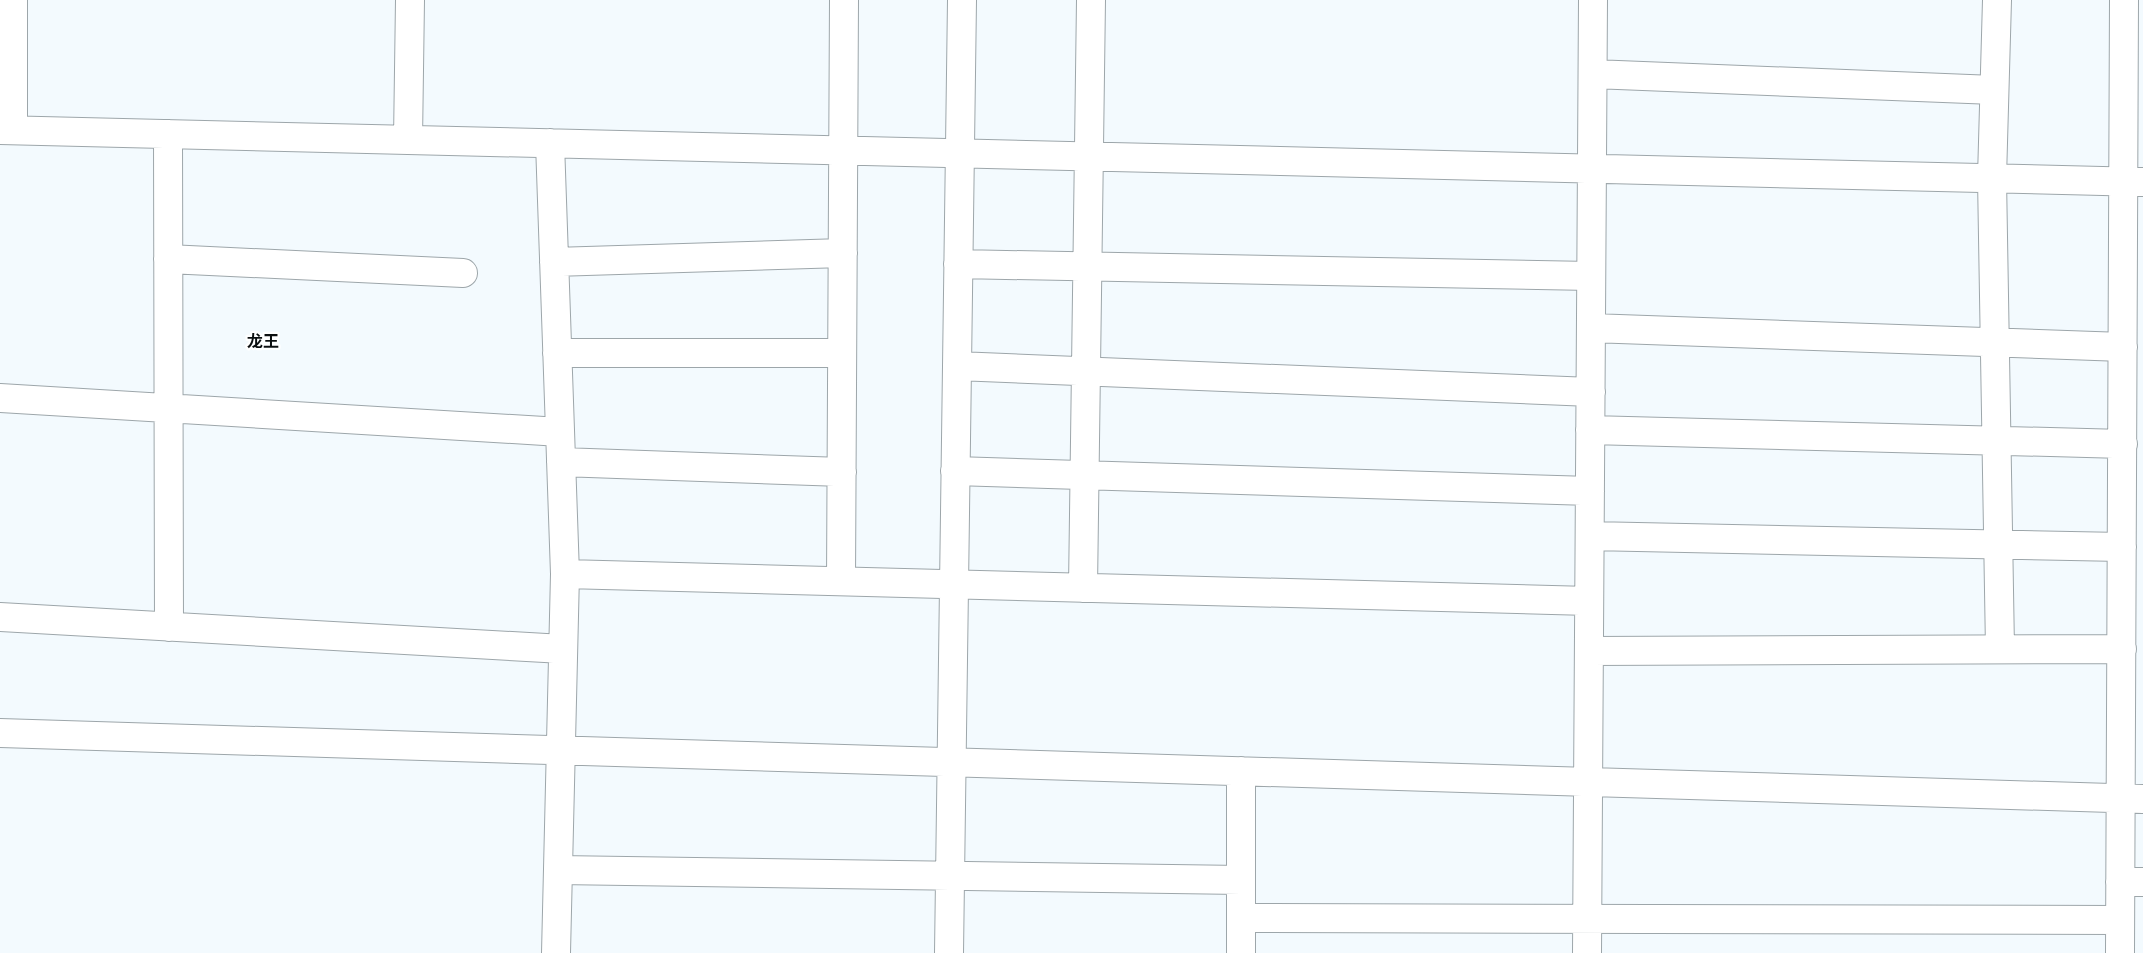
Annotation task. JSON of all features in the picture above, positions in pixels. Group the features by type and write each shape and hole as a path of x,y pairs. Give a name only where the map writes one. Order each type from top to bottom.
{"street":[{"path":"13,0 6,130 2133,182"},
{"path":"408,140 410,0"},
{"path":"841,581 844,0"},
{"path":"949,953 962,0"},
{"path":"1083,588 1092,0"},
{"path":"1587,953 1593,0"},
{"path":"1997,0 1992,178 2000,649"},
{"path":"2120,953 2120,920 2132,882 2132,798 2122,650 2123,347 2133,182 2124,0"},
{"path":"1593,74 1994,90"},
{"path":"168,134 169,627"},
{"path":"550,143 565,574 556,953"},
{"path":"554,262 843,252"},
{"path":"168,259 463,273"},
{"path":"958,264 1591,276"},
{"path":"1591,328 2123,347"},
{"path":"557,353 842,354"},
{"path":"957,366 1591,392"},
{"path":"0,398 560,432"},
{"path":"1590,430 2123,444"},
{"path":"561,462 842,472"},
{"path":"955,471 1590,491"},
{"path":"1590,536 2122,547"},
{"path":"565,574 1589,601"},
{"path":"0,617 563,649"},
{"path":"1589,651 2122,650"},
{"path":"0,733 2132,798"},
{"path":"1241,771 1241,953"},
{"path":"558,870 1241,880"},
{"path":"1241,918 2120,920"}],"district":[{"name":"龙王","path":"263,341"}]}
